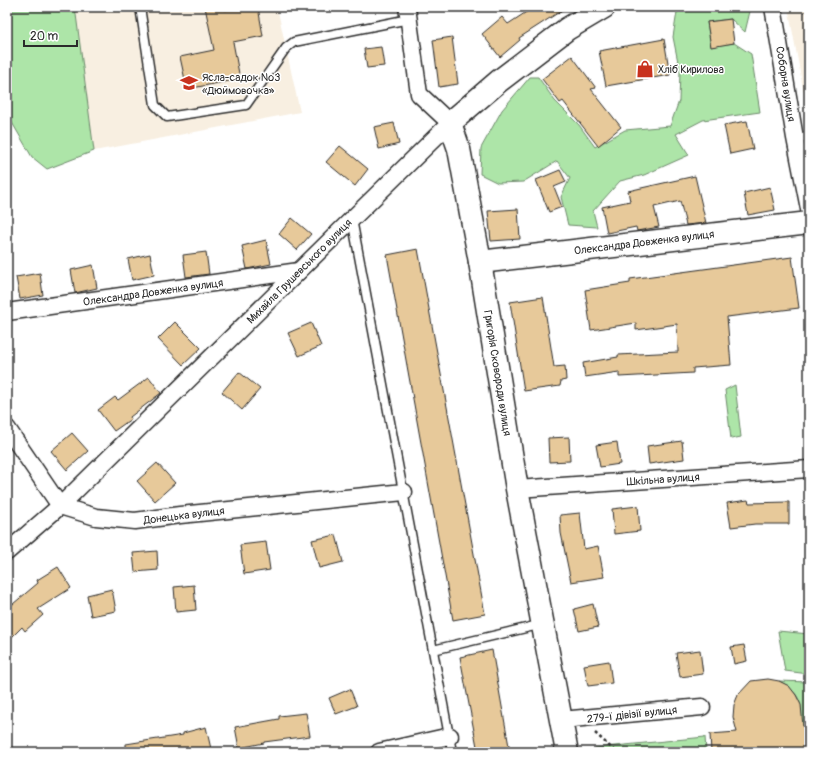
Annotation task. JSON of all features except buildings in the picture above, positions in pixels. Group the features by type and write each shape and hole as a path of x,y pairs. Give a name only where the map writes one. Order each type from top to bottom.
{"street":[{"name":"Михайла Грушевського вулиця","path":"7,552 60,506 450,123 499,81 567,29 604,7"},
{"name":"Соборна вулиця","path":"773,7 802,138 809,209"},
{"name":"Григорія Сковороди вулиця","path":"408,13 419,94 450,123 459,149 480,262 517,489 543,624 571,720 567,752"},
{"name":"Олександра Довженка вулиця","path":"480,262 809,223"},
{"name":"Олександра Довженка вулиця","path":"7,312 299,271"},
{"path":"7,428 60,506"},
{"name":"Шкільна вулиця","path":"517,489 809,469"},
{"name":"Донецька вулиця","path":"60,506 96,517 134,521 404,492"},
{"name":"279-ї дівізії вулиця","path":"571,720 702,707"},
{"path":"378,752 450,736"}],"lane":[{"path":"140,7 155,105 167,117 246,105 286,48 294,42 408,13"},
{"path":"352,218 452,752"},
{"path":"432,650 543,624"}],"path":[{"path":"571,720 616,752"}],"shaded area":[{"name":"Ясла-садок №3 «Дюймовочка»","path":"75,7 277,7 300,112 94,151"},
{"path":"788,7 809,7 809,111 803,88"}],"green space":[{"path":"7,7 75,7 94,151 47,169 32,157 7,114"},
{"path":"685,7 751,7 745,32 731,19 707,22 711,46 734,43 751,54 760,112 703,120 676,134 689,155 644,175 620,181 593,211 597,227 568,225 561,197 570,178 557,161 523,182 498,183 480,174 481,148 502,110 530,77 538,77 555,101 579,125 595,147 625,130 670,126 679,101 680,72 673,37 677,12"},
{"path":"735,385 741,437 731,439 725,390"},
{"path":"778,631 809,634 809,674 785,671"},
{"path":"779,681 809,682 809,726 799,727 801,719 801,705 799,700 796,694"},
{"path":"705,737 706,752 596,752 595,748"}],"place":[{"name":"Хліб Кирилова","path":"645,69"},
{"name":"Ясла-садок №3 «Дюймовочка»","path":"189,83"}]}
